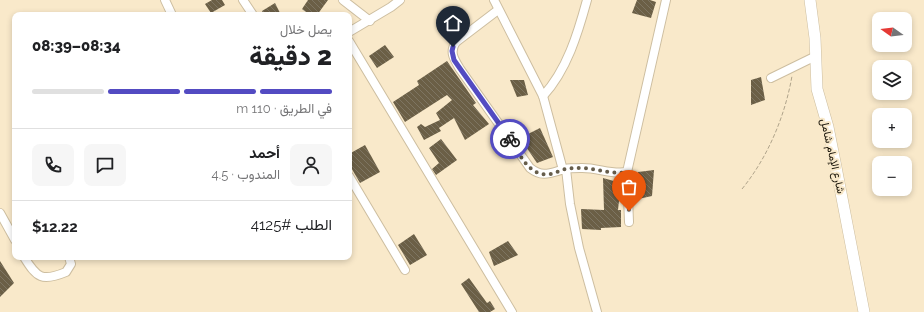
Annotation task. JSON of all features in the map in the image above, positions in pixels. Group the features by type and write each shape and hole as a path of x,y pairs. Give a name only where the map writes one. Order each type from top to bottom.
{"street":[{"path":"165,0 171,12"},
{"path":"244,0 251,12"},
{"path":"343,0 370,21"},
{"path":"352,30 370,21 400,0"},
{"path":"494,0 543,96 565,169 574,226 597,312"},
{"path":"543,96 556,80 567,58 588,0"},
{"path":"629,222 627,172 666,0"},
{"name":"شارع الإمام شامل","path":"810,0 816,56 817,89 828,127 864,312"},
{"path":"498,10 456,42 452,51 454,60 530,168 536,173 541,174 551,174 565,169 588,168 614,173 627,172"},
{"path":"352,46 512,312"},
{"path":"771,78 816,56"},
{"path":"352,181 404,270"},
{"path":"0,213 12,235"},
{"path":"26,260 34,272 48,278 66,272 71,264 70,260"}],"path":[{"path":"742,189 752,176 768,149 789,96 794,67"}],"building":[{"path":"212,0 222,0 225,5 210,12 205,4"},
{"path":"308,0 328,0 319,12 306,12 302,9"},
{"path":"637,0 650,0 656,2 651,18 632,13"},
{"path":"275,3 280,12 262,12"},
{"path":"385,45 394,57 377,68 369,56"},
{"path":"447,61 476,103 473,105 489,124 465,140 454,118 439,128 441,131 424,140 417,127 421,124 425,127 440,120 436,113 452,100 447,95 405,122 393,102 419,85 417,81"},
{"path":"761,77 765,100 751,105 751,80"},
{"path":"510,80 524,80 528,95 517,97"},
{"path":"540,128 553,157 537,163 520,138"},
{"path":"441,139 457,160 436,175 432,169 439,163 429,148"},
{"path":"365,145 380,172 360,183 352,169 352,152"},
{"path":"654,170 652,196 638,199 638,172"},
{"path":"603,178 621,183 618,210 621,210 621,227 601,228 601,230 582,229 581,209 604,210"},
{"path":"414,234 427,255 410,265 398,245"},
{"path":"508,241 518,255 494,266 489,252"},
{"path":"0,261 14,283 0,297"},
{"path":"469,278 487,303 490,301 495,309 490,312 479,312 461,284"}],"way so far":[{"path":"510,139 530,168 536,173 551,174 566,169 582,168 614,173 627,172 629,211"}],"route":[{"path":"453,47 452,51 454,60 510,139"}]}
